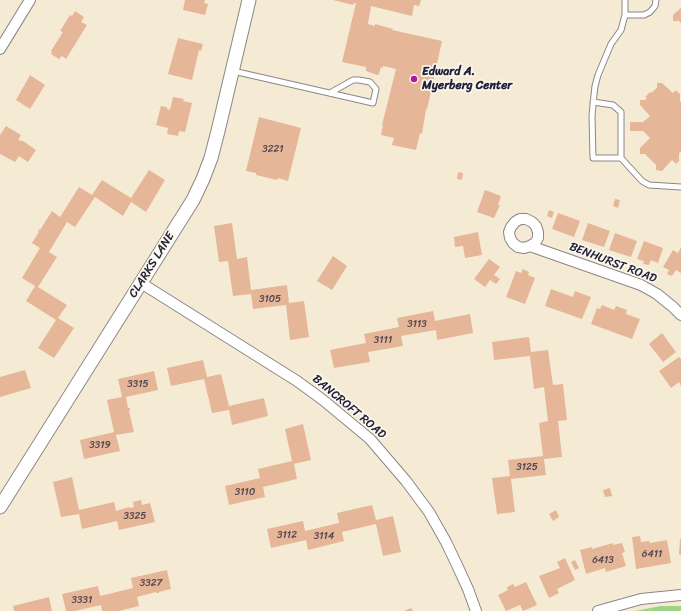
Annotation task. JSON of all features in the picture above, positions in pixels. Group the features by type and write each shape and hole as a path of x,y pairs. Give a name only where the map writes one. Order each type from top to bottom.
{"street":[{"path":"0,49 30,0"},
{"name":"CLARKS LANE","path":"0,507 193,200 203,179 212,151 249,0"},
{"name":"BENHURST ROAD","path":"530,246 641,285 657,294 673,307 681,316"},
{"name":"BANCROFT ROAD","path":"141,282 297,381 323,400 370,439 406,481 429,512 457,565 476,611"},
{"path":"598,611 641,599 681,595"}],"lane":[{"path":"622,158 593,158 592,116 598,75 611,44 622,30 626,0"},
{"path":"625,15 644,15 650,12 655,6 656,0"},
{"path":"232,70 330,93 373,103 376,89 370,82 353,80 330,93"},
{"path":"594,102 613,105 621,112 622,158 642,181 649,185 681,187"}],"green space":[{"path":"661,606 681,606 681,611 635,611"}],"building":[{"path":"185,0 205,0 204,3 208,4 205,15 183,10"},
{"name":"Edward A. Myerberg Center","path":"333,0 421,0 419,6 414,5 412,16 371,6 368,24 375,26 375,24 393,29 392,30 442,41 426,109 422,134 420,133 416,150 392,145 394,138 381,135 382,125 396,69 383,66 377,75 366,71 366,67 342,62 356,3 353,5"},
{"path":"681,8 681,23 679,21 673,21 673,15"},
{"path":"75,11 84,17 81,22 87,25 66,59 62,56 59,59 51,54 51,51 63,32 60,31 70,15 72,16"},
{"path":"178,38 203,44 201,51 199,50 192,80 168,74"},
{"path":"30,75 45,85 30,109 16,100"},
{"path":"657,83 662,83 673,93 676,90 680,94 681,102 681,152 679,153 679,161 676,164 672,160 662,171 656,170 656,165 645,154 640,154 640,148 650,138 643,131 630,131 630,122 643,122 650,116 640,105 640,100 645,100 647,98 645,97 650,92 651,93 657,88"},
{"path":"173,97 184,99 183,101 192,103 185,132 179,131 178,136 167,134 168,128 156,125 161,106 167,107 167,109 170,110"},
{"path":"259,117 301,128 288,181 256,175 256,173 246,171"},
{"path":"6,126 21,135 18,140 23,141 36,150 28,162 19,156 15,162 0,154 0,135"},
{"path":"149,170 165,180 146,212 131,202 123,216 95,197 75,227 67,222 49,252 57,257 38,287 67,305 58,318 74,328 54,358 38,348 56,320 26,301 35,286 22,278 40,248 32,243 39,232 39,229 40,230 52,211 60,217 79,187 92,195 102,180 131,198"},
{"path":"458,172 463,173 462,180 457,179"},
{"path":"485,190 501,196 498,205 500,205 494,218 477,212"},
{"path":"615,199 620,200 618,208 613,206"},
{"path":"549,210 554,212 552,218 547,216"},
{"path":"558,213 580,221 574,237 552,229"},
{"path":"232,223 237,259 247,257 251,290 287,285 289,303 304,301 309,337 290,340 286,305 253,309 251,294 233,296 228,261 219,262 214,226"},
{"path":"588,223 610,231 604,247 582,240"},
{"path":"478,232 482,255 465,258 463,246 455,247 454,237"},
{"path":"615,233 637,241 631,257 609,250"},
{"path":"644,241 663,248 658,263 651,260 649,265 643,264 644,261 637,259"},
{"path":"681,247 681,273 676,270 672,276 667,274 669,270 663,267 673,250 678,253"},
{"path":"333,256 347,266 332,290 317,281"},
{"path":"489,259 500,267 494,275 500,279 496,284 490,280 485,287 474,279"},
{"path":"523,269 529,272 528,275 535,278 525,304 506,297 516,271 521,273"},
{"path":"551,289 573,297 575,291 591,297 582,319 545,306"},
{"path":"602,305 614,310 616,306 627,310 626,314 640,319 632,339 591,324 597,308 600,309"},
{"path":"433,311 435,321 470,314 473,333 437,340 436,330 401,336 403,346 368,352 370,362 334,368 330,350 366,343 364,334 399,327 397,318"},
{"path":"662,333 676,352 663,362 649,344"},
{"path":"529,337 531,352 548,350 553,385 563,384 567,420 558,421 562,457 544,459 546,475 511,479 515,512 497,514 492,478 510,476 508,460 543,456 539,423 548,421 544,387 534,389 530,356 494,360 492,342"},
{"path":"679,357 681,359 681,386 679,382 671,388 659,371"},
{"path":"203,360 207,377 221,374 229,406 264,398 268,416 232,425 229,410 212,413 204,379 171,386 167,368"},
{"path":"25,370 31,388 0,397 0,377"},
{"path":"154,371 158,390 126,397 128,408 130,408 129,411 134,432 116,435 120,451 84,459 80,440 114,432 107,400 122,397 118,379"},
{"path":"303,424 311,460 294,464 297,479 263,487 265,497 229,505 225,486 260,478 258,469 292,461 285,429"},
{"path":"72,477 79,510 114,502 116,511 134,507 133,502 141,500 142,505 150,503 155,522 119,530 117,521 82,529 79,514 61,517 53,482"},
{"path":"610,488 612,496 605,497 603,490"},
{"path":"372,505 376,520 393,516 401,552 383,556 376,524 342,532 344,541 308,550 306,540 271,548 267,529 303,521 305,531 339,523 337,513"},
{"path":"556,510 559,517 553,521 549,514"},
{"path":"640,536 641,542 649,541 650,543 667,540 671,563 636,569 632,537"},
{"path":"681,539 681,555 679,554"},
{"path":"613,543 613,545 622,543 625,552 622,553 626,566 606,572 605,568 586,574 580,550 592,547 592,549"},
{"path":"565,558 575,580 557,589 559,593 549,598 539,576 560,568 557,562"},
{"path":"575,560 579,568 575,570 571,562"},
{"path":"167,570 171,589 137,597 139,606 119,611 102,611 101,605 75,611 66,611 62,594 98,586 100,596 133,588 131,578"},
{"path":"526,582 537,605 523,611 520,605 506,611 498,595 508,590 507,587 513,584 515,587"},
{"path":"49,597 52,611 14,611 13,606"},
{"path":"411,608 413,611 404,611"}],"place":[{"name":"Edward A. Myerberg Center","path":"414,79"}]}
